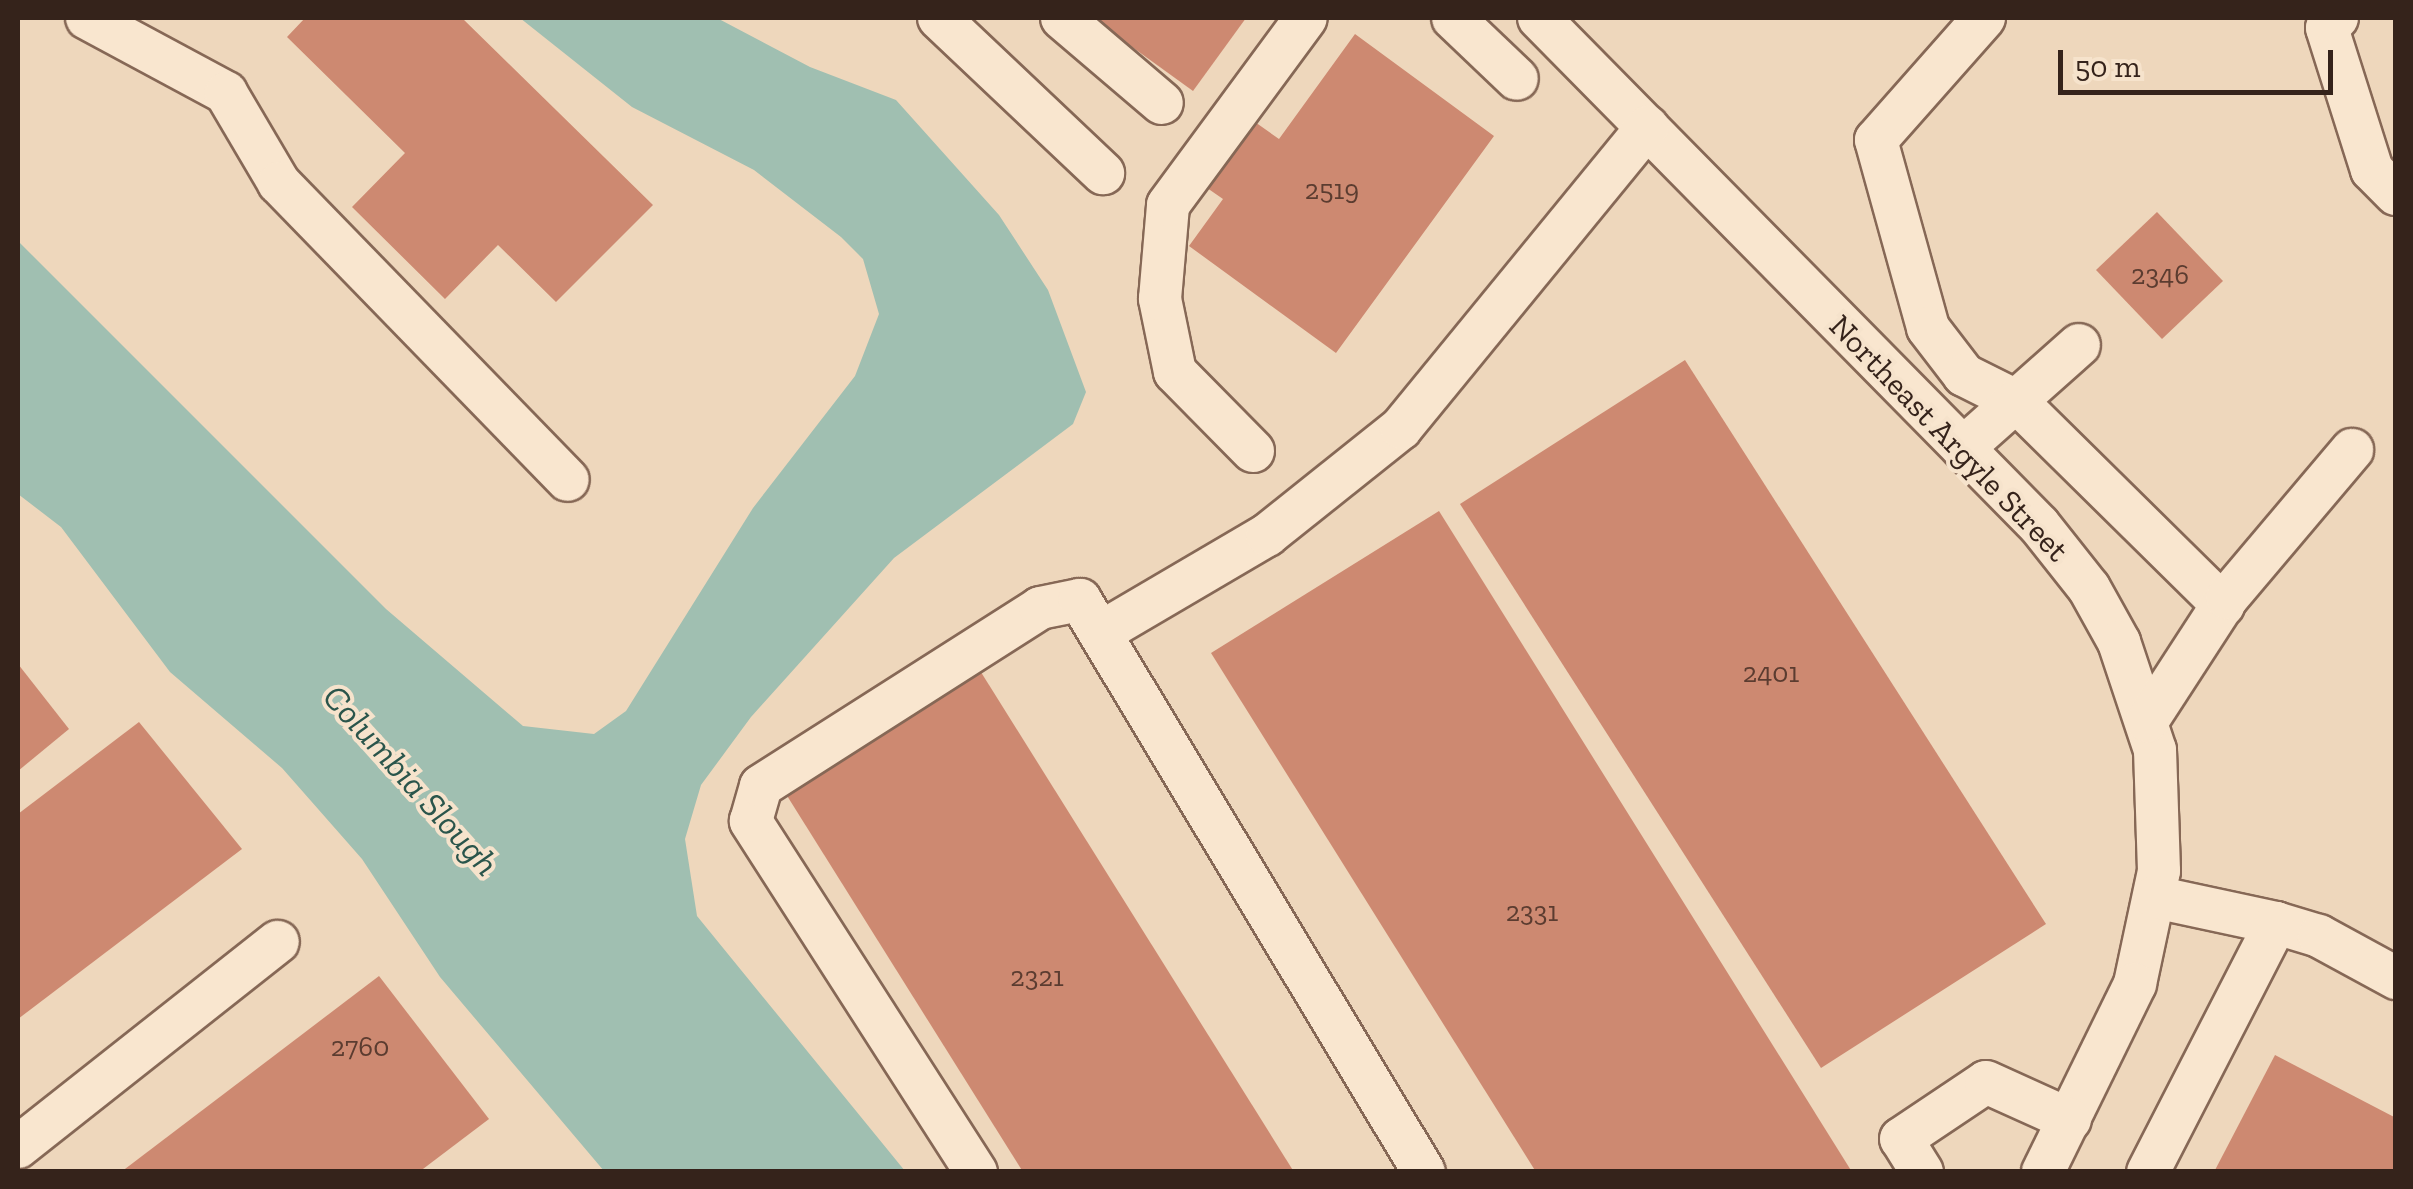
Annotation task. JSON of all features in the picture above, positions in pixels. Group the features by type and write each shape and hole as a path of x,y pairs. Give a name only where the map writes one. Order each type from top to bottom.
{"street":[{"path":"87,18 226,92 279,183 568,480"},
{"path":"940,18 1103,172"},
{"path":"1062,18 1162,103"},
{"path":"1253,451 1176,372 1160,299 1168,206 1306,18"},
{"path":"1453,18 1517,79"},
{"name":"Northeast Argyle Street","path":"1538,18 2039,525 2088,588 2119,642 2147,722 2160,814 2155,897 2134,984 2043,1172"},
{"path":"1984,18 1876,140 1928,328 1964,376 2016,401 2223,605"},
{"path":"2337,18 2327,28 2372,170 2396,194"},
{"path":"1100,633 1267,535 1401,428 1647,127"},
{"path":"1963,448 2078,345"},
{"path":"2147,722 2223,605 2352,450"},
{"path":"976,1172 751,821 761,786 1040,608 1080,600 1424,1172"},
{"path":"2155,897 2318,936 2396,978"},
{"path":"2148,1172 2276,923"},
{"path":"18,1148 278,942"},
{"path":"1922,1172 1901,1140 1986,1082 2070,1120"}],"water":[{"name":"Columbia Slough","path":"520,18 717,18 810,67 896,100 999,215 1048,290 1086,392 1073,424 894,558 751,717 701,785 685,839 697,916 905,1171 604,1171 440,977 362,859 282,768 170,672 61,527 18,494 18,241 386,609 523,726 594,734 626,711 753,508 855,376 879,314 863,259 841,237 754,170 632,107"}],"building":[{"path":"305,18 462,18 653,205 556,302 498,245 445,299 352,207 405,153 287,37"},
{"path":"1092,18 1246,18 1193,91"},
{"path":"1355,34 1494,136 1336,353 1189,246 1223,199 1197,181 1245,115 1279,139"},
{"path":"2157,212 2223,281 2162,339 2096,270"},
{"path":"1685,360 2046,924 1821,1068 1460,504"},
{"path":"1439,511 1852,1172 1536,1172 1211,653"},
{"path":"974,661 1294,1172 1023,1172 779,783"},
{"path":"18,664 69,729 18,771"},
{"path":"139,722 242,849 18,1019 18,814"},
{"path":"379,976 489,1119 419,1172 121,1172"},
{"path":"2275,1055 2396,1118 2396,1172 2214,1172"}]}
